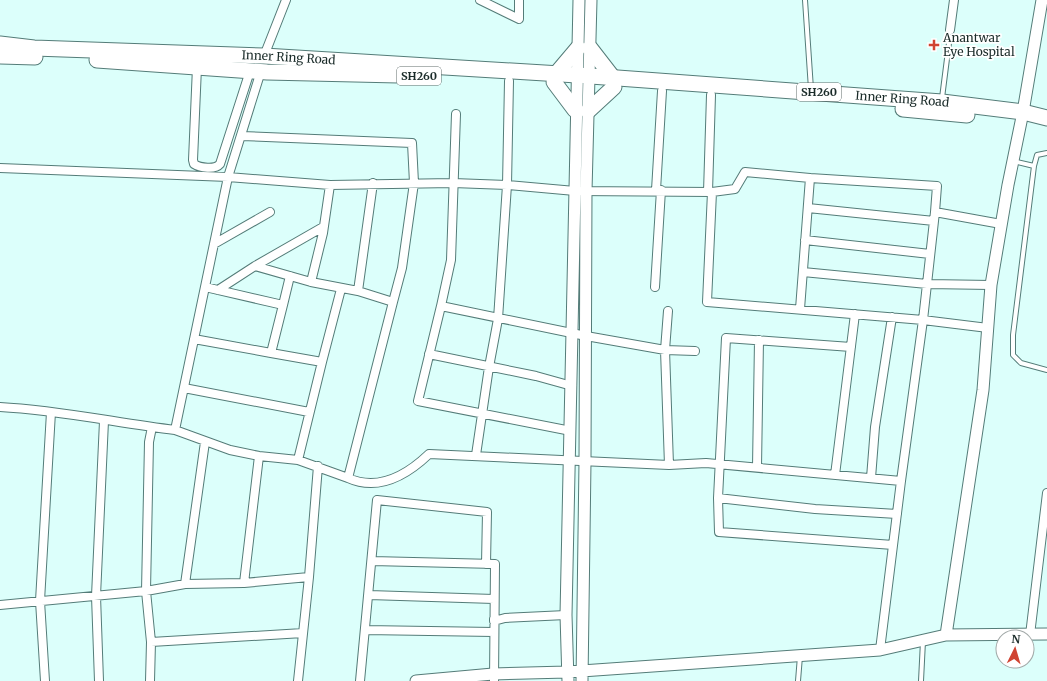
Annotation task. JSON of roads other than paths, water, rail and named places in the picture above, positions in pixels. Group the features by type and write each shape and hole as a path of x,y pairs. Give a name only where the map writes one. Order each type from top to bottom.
{"highway":[{"name":"Inner Ring Road","path":"0,44 34,48 373,74 509,81 555,78"},
{"path":"584,48 614,83 582,110 555,78 584,48"},
{"name":"Inner Ring Road","path":"0,56 197,67 258,66 555,78 614,83 811,92 942,102 1023,116 1047,124"},
{"name":"Inner Ring Road","path":"614,83 662,91 711,95 753,98 797,97 1047,118"}],"street":[{"path":"197,67 193,160 194,164 197,166 214,168 220,164 258,66 286,0"},
{"path":"480,0 519,19 519,0"},
{"path":"579,0 584,48"},
{"path":"582,676 586,336 581,191 582,110 584,48 591,0"},
{"path":"950,30 954,0"},
{"path":"946,635 983,390 991,285 1013,160 1023,116 1042,0"},
{"path":"175,430 228,177 241,136 258,66"},
{"path":"476,455 489,366 498,319 507,185 509,81"},
{"path":"655,287 662,91"},
{"path":"711,95 707,302 892,317 988,328"},
{"path":"456,114 451,260 418,401 571,431"},
{"path":"241,136 412,143 414,183 402,268 348,478"},
{"path":"0,168 228,177 330,185 373,183 453,183 507,185 581,191 658,190 710,192 734,189 745,172 810,178 937,186 923,320 880,650"},
{"path":"800,310 810,178"},
{"path":"358,292 373,183"},
{"path":"311,282 323,234 330,185"},
{"path":"568,677 566,615 572,334 581,191"},
{"path":"808,208 934,221"},
{"path":"214,244 270,212"},
{"path":"935,212 1001,224"},
{"path":"218,290 254,266 323,227"},
{"path":"805,240 930,254"},
{"path":"254,266 393,302"},
{"path":"803,272 927,284 991,285"},
{"path":"271,353 290,276"},
{"path":"205,287 282,305"},
{"path":"298,460 341,289"},
{"path":"441,306 572,334 666,350 695,351"},
{"path":"668,311 666,350 669,465"},
{"path":"835,475 855,314"},
{"path":"871,478 875,427 892,317"},
{"path":"851,347 726,338 718,498 719,532 893,545"},
{"path":"194,339 322,362"},
{"path":"757,468 760,340"},
{"path":"429,354 489,366 572,386"},
{"path":"184,388 309,412"},
{"path":"0,407 51,412 104,421 175,430 230,450 259,456 298,460 356,481 375,483 395,480 415,467 429,454 669,465 706,462 901,482"},
{"path":"45,681 40,601 51,412"},
{"path":"99,681 96,596 104,421"},
{"path":"150,681 151,642 146,591 149,442 152,427"},
{"path":"185,584 205,442"},
{"path":"244,583 259,456"},
{"path":"298,681 309,577 318,466"},
{"path":"1031,629 1047,493"},
{"path":"718,498 815,509 897,514"},
{"path":"360,681 377,500 487,512 486,564"},
{"path":"372,561 494,564 493,677"},
{"path":"0,605 146,591 185,584 244,583 309,577"},
{"path":"369,595 494,599"},
{"path":"494,619 494,621 505,618 566,615"},
{"path":"365,630 494,632"},
{"path":"151,642 303,633"},
{"path":"416,681 493,677 582,676 880,650 946,635 995,634"},
{"path":"1035,634 1047,634"}],"lane":[{"path":"805,0 811,92"},
{"path":"942,102 949,43"},
{"path":"1047,153 1037,155 1034,166 1012,335 1013,355 1021,363 1047,370"},
{"path":"1013,160 1034,166"},
{"path":"921,681 923,641"},
{"path":"798,681 800,656"}],"place":[{"name":"Anantwar Eye Hospital","path":"934,45"}]}
